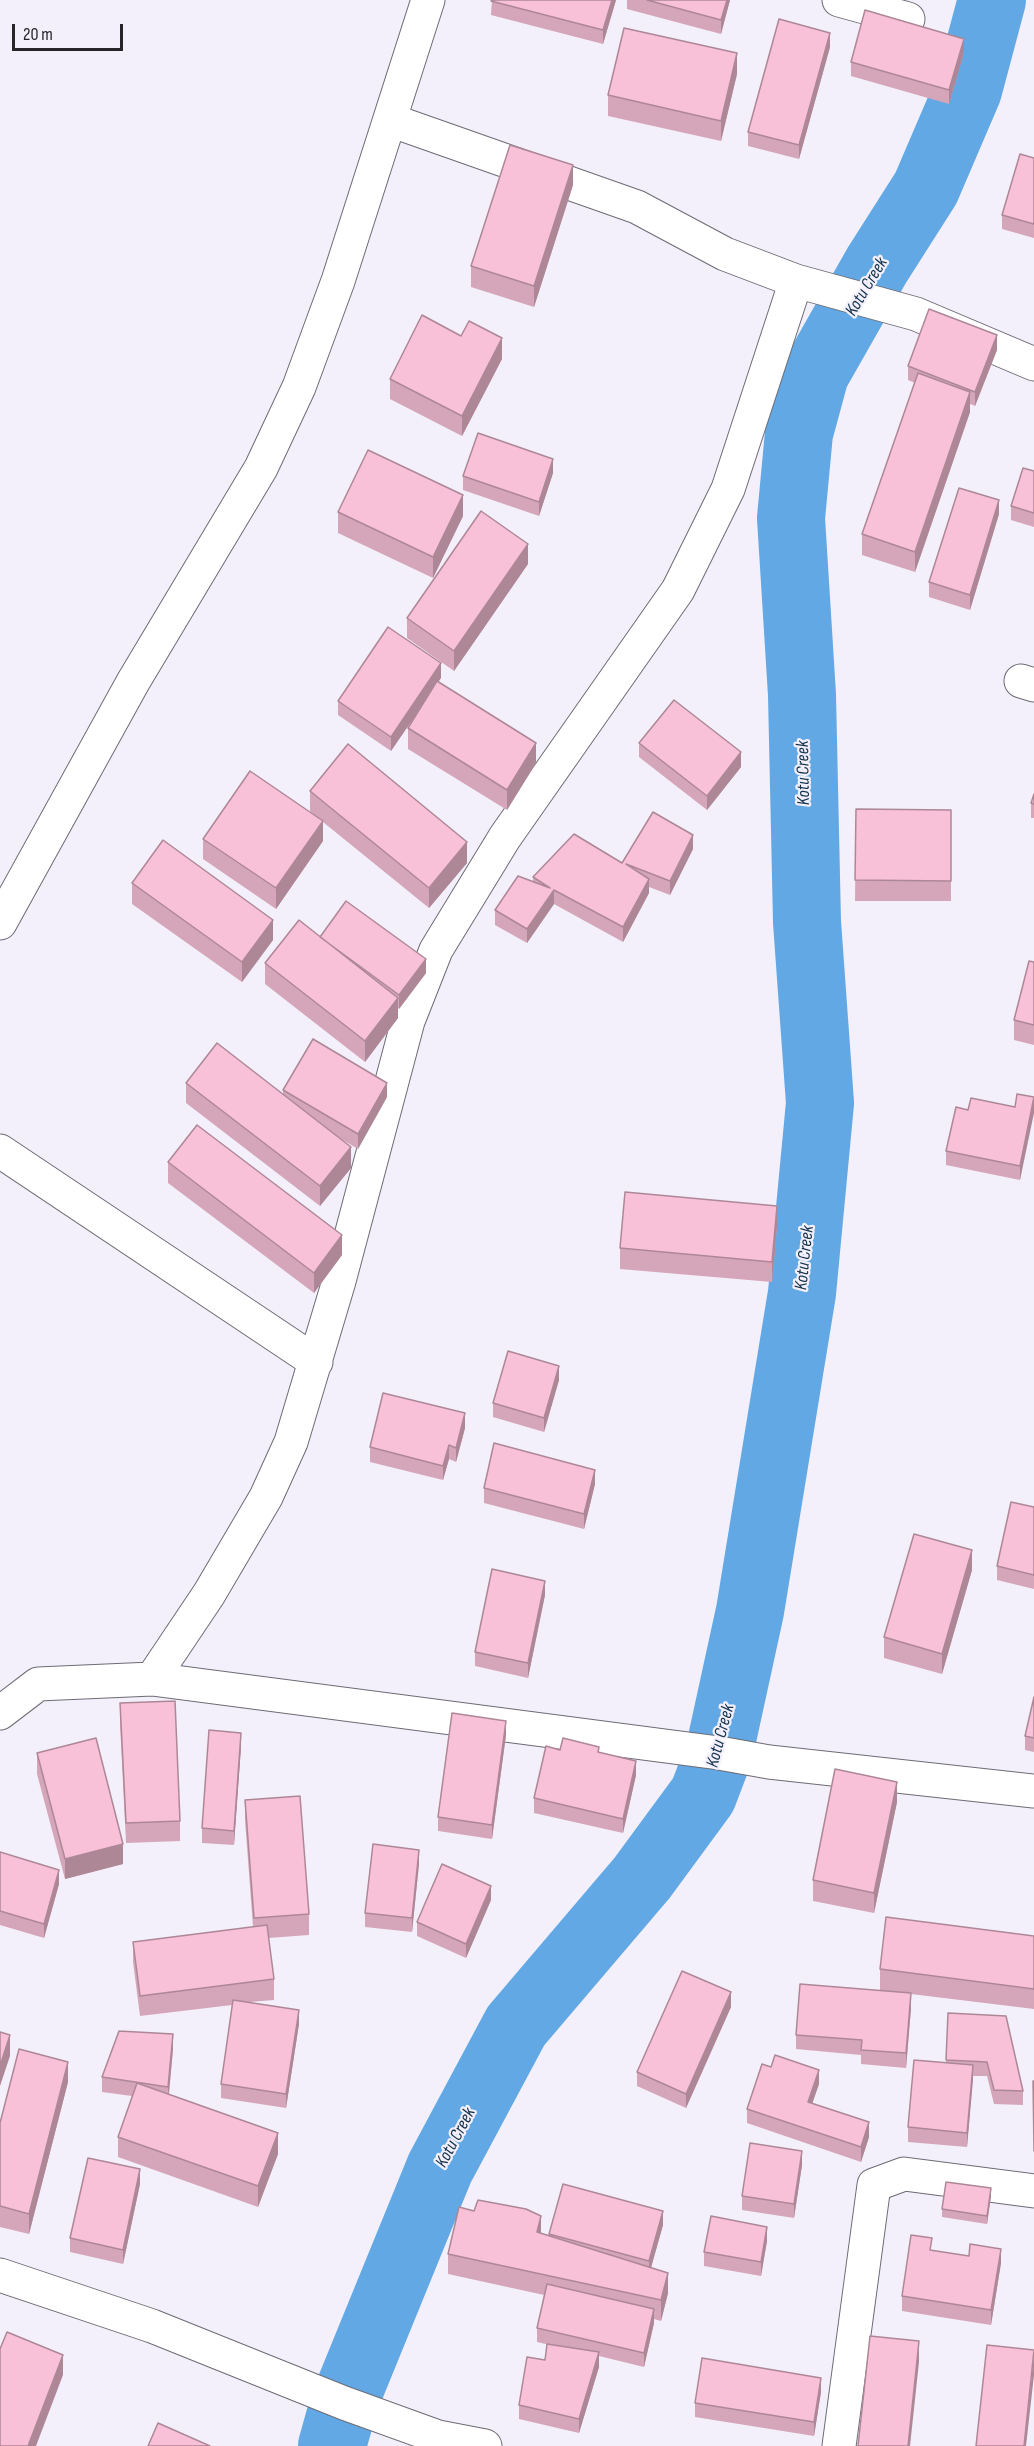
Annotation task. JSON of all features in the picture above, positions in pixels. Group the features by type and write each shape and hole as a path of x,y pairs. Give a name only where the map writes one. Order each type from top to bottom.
{"street":[{"path":"0,923 133,682 188,595 261,468 299,387 338,281 429,0"},
{"path":"839,0 908,19"},
{"path":"390,120 637,207 725,254 796,281 916,314 1034,363"},
{"path":"152,1679 209,1594 266,1497 291,1442 316,1362 408,1021 436,950 505,837 678,590 728,489 796,281"},
{"path":"0,1151 316,1362"},
{"path":"0,1713 38,1684 152,1679 719,1753 769,1762 1034,1791"},
{"path":"839,2446 874,2185 904,2174 1034,2191"},
{"path":"0,2275 153,2326 344,2403 397,2434 438,2437 485,2446"}],"building":[{"path":"492,0 612,0 603,30"},
{"path":"647,0 727,0 721,20"},
{"path":"865,10 964,39 949,90 851,62"},
{"path":"779,19 830,33 799,145 748,132"},
{"path":"624,28 737,53 721,121 608,95"},
{"path":"510,145 573,165 534,286 471,266"},
{"path":"1020,154 1034,158 1034,224 1002,215"},
{"path":"929,309 997,335 975,392 908,366"},
{"path":"422,315 461,336 469,321 502,338 462,416 390,379"},
{"path":"918,373 970,392 915,552 862,534"},
{"path":"478,433 553,459 539,502 463,476"},
{"path":"368,450 463,495 433,557 338,512"},
{"path":"1023,468 1034,471 1034,513 1011,506"},
{"path":"959,488 999,500 970,595 929,582"},
{"path":"481,511 528,544 454,651 407,618"},
{"path":"388,627 441,663 391,737 338,701"},
{"path":"437,681 536,743 507,790 408,728"},
{"path":"674,700 741,752 707,796 639,743"},
{"path":"348,744 467,842 429,888 310,791"},
{"path":"250,771 323,821 276,888 203,839"},
{"path":"856,809 951,810 951,881 855,880"},
{"path":"653,812 693,835 670,881 626,864 649,879 623,927 554,890 527,929 495,910 518,876 550,888 533,877 574,834 622,863"},
{"path":"163,840 273,920 242,962 132,883"},
{"path":"346,901 426,959 399,995 320,937"},
{"path":"299,920 398,998 365,1041 265,963"},
{"path":"1029,961 1034,962 1034,1025 1014,1020"},
{"path":"313,1039 387,1083 358,1134 283,1090"},
{"path":"217,1043 351,1147 320,1186 186,1083"},
{"path":"1017,1094 1034,1097 1020,1166 946,1151 956,1107 968,1110 971,1098 1015,1107"},
{"path":"197,1125 342,1235 314,1273 168,1162"},
{"path":"625,1192 777,1206 772,1262 620,1248"},
{"path":"508,1351 559,1366 544,1418 493,1403"},
{"path":"383,1393 465,1413 456,1448 449,1445 443,1466 370,1447"},
{"path":"494,1443 595,1470 584,1514 484,1488"},
{"path":"1011,1502 1034,1507 1034,1575 997,1566"},
{"path":"914,1534 972,1550 942,1654 884,1637"},
{"path":"492,1569 545,1581 528,1663 475,1652"},
{"path":"1034,1697 1034,1738 1025,1736"},
{"path":"175,1701 180,1821 126,1823 120,1703"},
{"path":"452,1713 506,1721 492,1825 438,1817"},
{"path":"209,1730 241,1733 234,1831 202,1828"},
{"path":"96,1738 123,1844 65,1859 37,1753"},
{"path":"563,1738 599,1747 598,1752 636,1761 623,1819 534,1798 546,1746 560,1750"},
{"path":"835,1769 897,1782 874,1893 813,1880"},
{"path":"300,1796 309,1914 254,1918 245,1800"},
{"path":"373,1844 419,1850 412,1918 365,1913"},
{"path":"0,1852 59,1870 44,1924 0,1911"},
{"path":"442,1864 491,1886 466,1944 417,1922"},
{"path":"886,1917 1034,1936 1034,1989 880,1969"},
{"path":"267,1925 274,1979 140,1996 133,1942"},
{"path":"682,1971 731,1992 686,2094 637,2072"},
{"path":"800,1984 911,1993 906,2053 861,2050 862,2040 796,2035"},
{"path":"233,2000 299,2010 286,2094 221,2084"},
{"path":"948,2013 1006,2016 1023,2091 994,2090 987,2062 946,2060"},
{"path":"119,2031 173,2034 168,2087 102,2077"},
{"path":"0,2032 10,2035 0,2066"},
{"path":"19,2049 68,2062 29,2214 0,2206 0,2123"},
{"path":"775,2055 819,2070 808,2102 869,2122 861,2147 747,2109 762,2064 771,2067"},
{"path":"914,2060 973,2065 967,2133 908,2127"},
{"path":"1033,2081 1034,2081 1034,2151"},
{"path":"137,2083 278,2133 258,2186 118,2137"},
{"path":"750,2143 802,2151 794,2204 742,2196"},
{"path":"88,2158 140,2169 123,2250 70,2238"},
{"path":"946,2182 991,2188 987,2216 942,2209"},
{"path":"563,2184 663,2211 649,2261 549,2234"},
{"path":"478,2200 526,2209 541,2216 537,2232 668,2273 661,2300 448,2254 459,2207 474,2211"},
{"path":"711,2216 767,2227 761,2262 704,2252"},
{"path":"911,2235 932,2238 930,2250 969,2256 970,2244 1001,2249 991,2310 902,2296"},
{"path":"547,2284 654,2309 644,2353 537,2328"},
{"path":"7,2332 63,2355 28,2446 0,2446 0,2349"},
{"path":"870,2336 919,2341 908,2446 858,2446"},
{"path":"547,2344 599,2352 579,2419 519,2405 527,2357 545,2360"},
{"path":"987,2345 1034,2350 1024,2446 976,2446"},
{"path":"702,2358 821,2378 814,2422 695,2403"},
{"path":"158,2423 210,2446 148,2446"}],"waterway":[{"name":"Kotu Creek","path":"332,2446 344,2403 440,2168 516,2026 642,1878 703,1795 719,1753 750,1611 802,1293 820,1103 807,922 802,695 791,518 799,433 815,374 877,265 926,188 968,90 992,0"}]}
